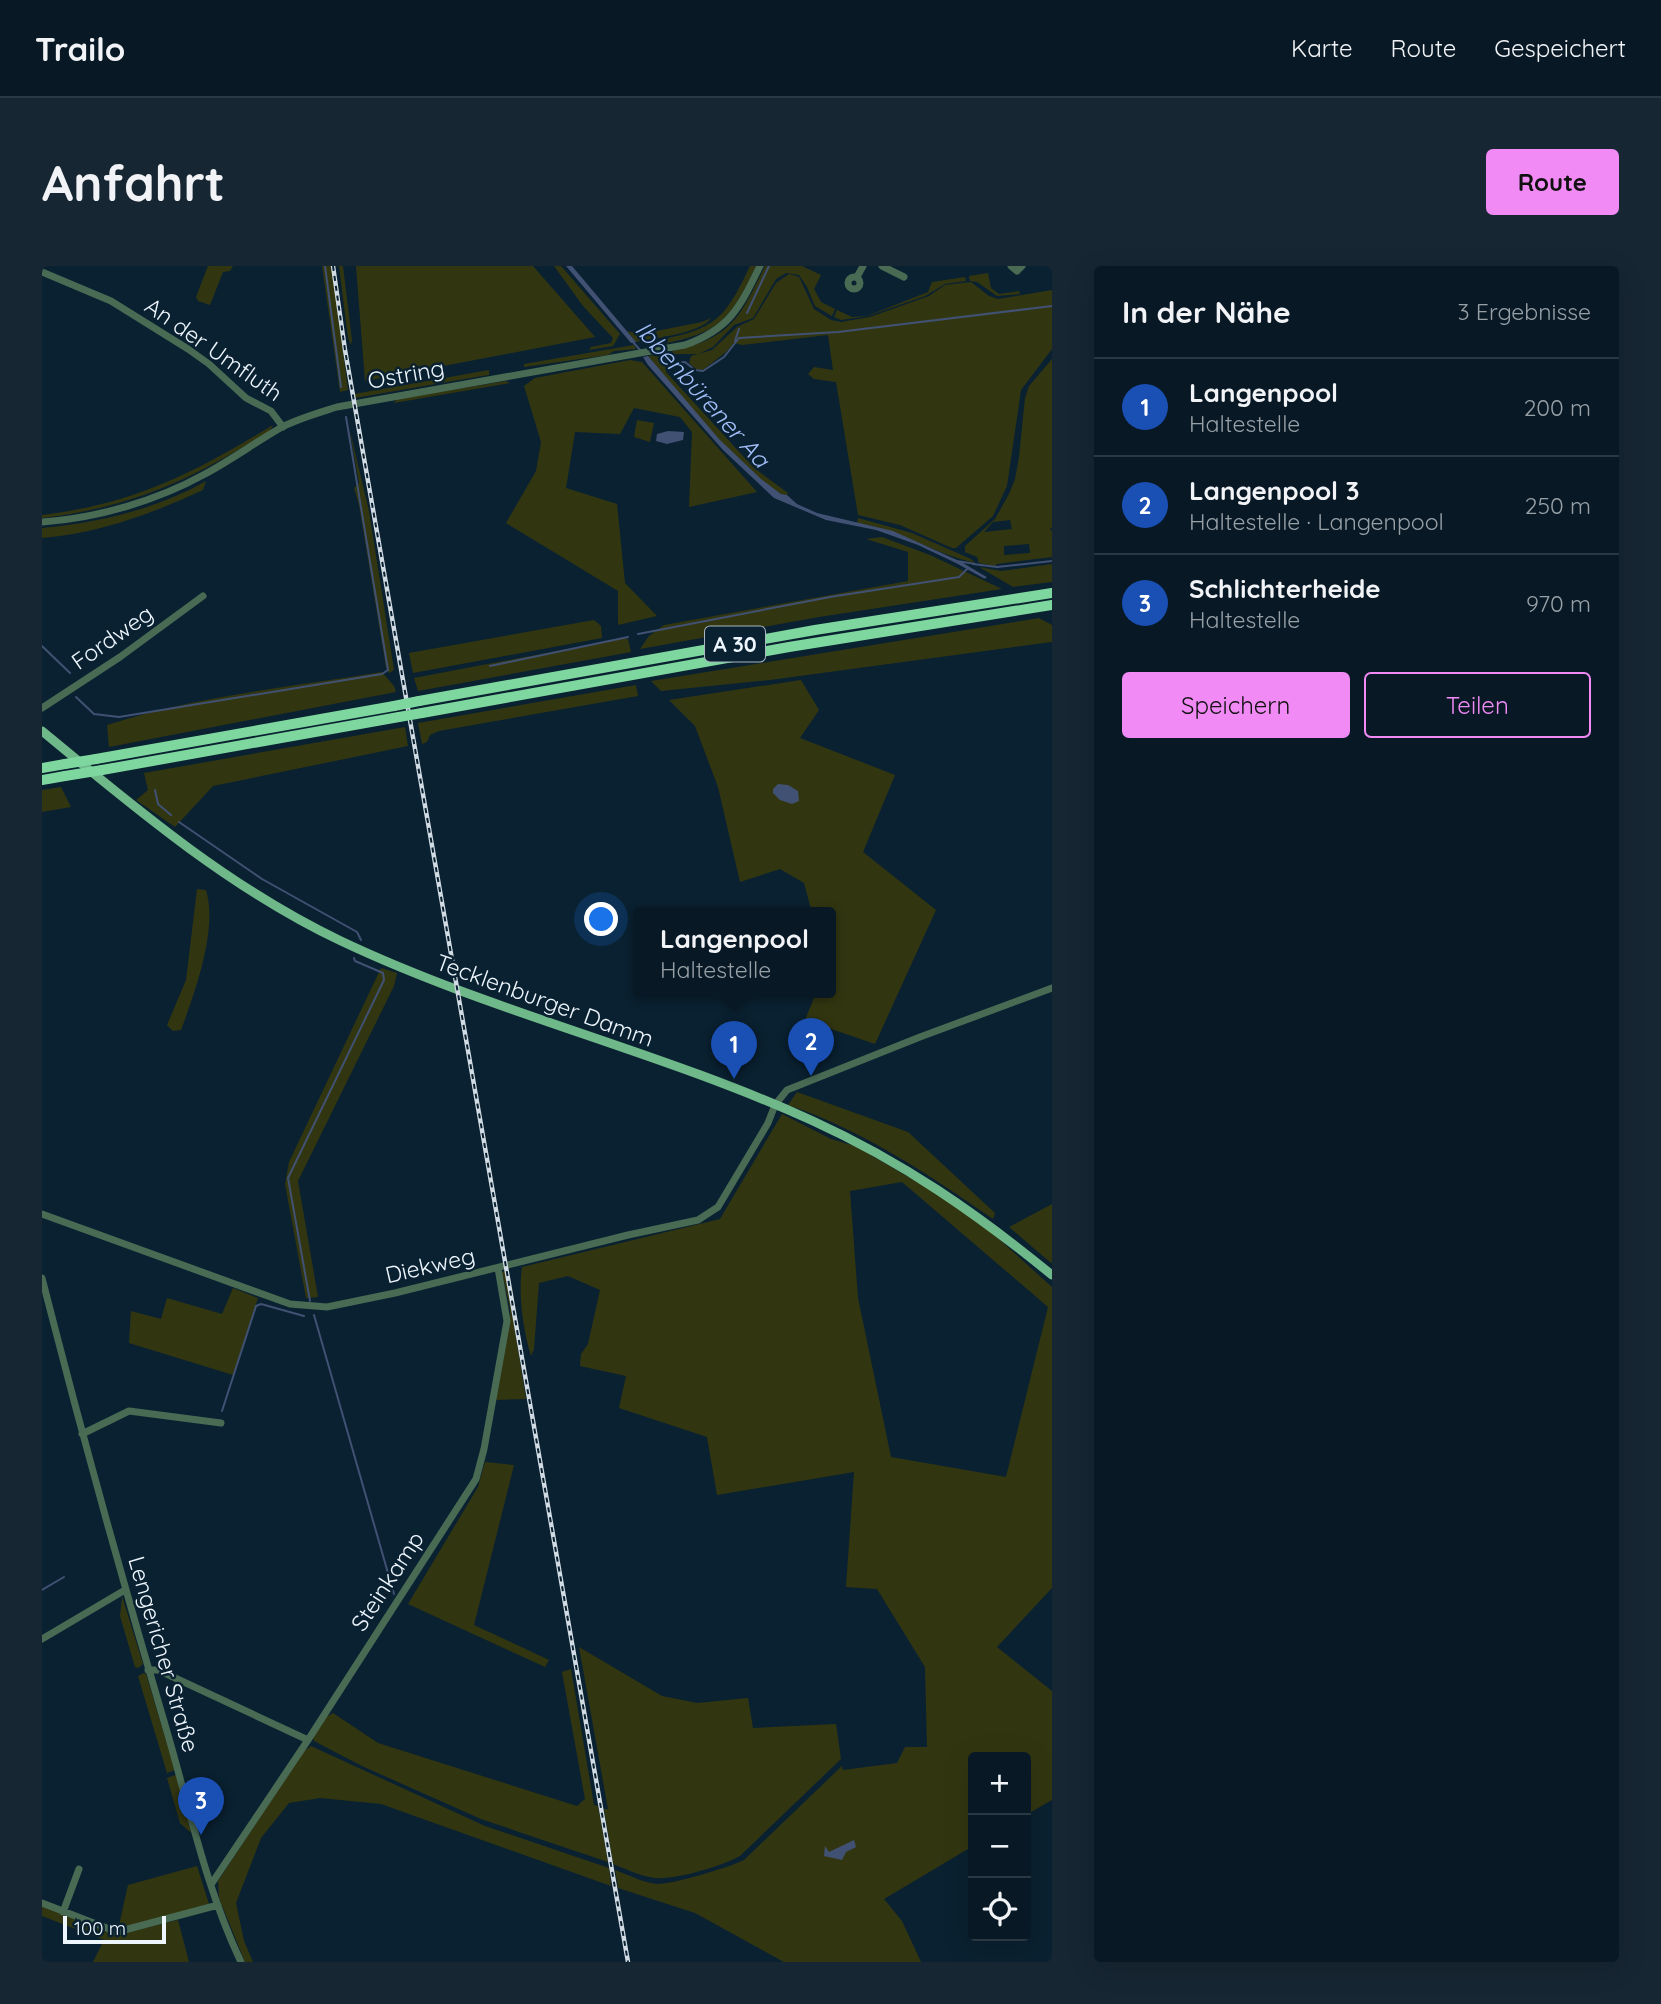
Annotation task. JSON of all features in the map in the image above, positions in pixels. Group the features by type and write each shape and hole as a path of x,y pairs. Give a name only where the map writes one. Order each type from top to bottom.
{"highway":[{"name":"A 30","path":"42,768 815,630 1052,593"},
{"name":"A 30","path":"42,780 789,647 1052,605"}],"main road":[{"name":"Tecklenburger Damm","path":"42,731 204,858 260,896 341,941 422,976 775,1105 833,1131 910,1171 952,1198 1052,1275"}],"street":[{"name":"Ostring","path":"42,522 97,514 167,492 203,475 283,427 309,415 354,403 654,351 702,339 726,324 735,313 760,266"},
{"path":"857,277 863,266"},
{"path":"882,266 904,277"},
{"path":"1011,266 1017,271 1022,266"},
{"name":"An der Umfluth","path":"42,272 111,300 188,349 246,398 271,411 283,427"},
{"name":"Fordweg","path":"42,708 120,657 203,596"},
{"path":"775,1105 782,1094 794,1086 1052,988"},
{"name":"Diekweg","path":"42,1214 268,1297 310,1307 327,1307 698,1220 718,1207 726,1196 768,1123 775,1105"},
{"name":"Steinkamp","path":"212,1883 308,1740 476,1479 507,1321 498,1268"},
{"name":"Lengericher Straße","path":"42,1278 82,1434 148,1670 218,1905 242,1962"},
{"path":"82,1434 129,1411 221,1423"},
{"path":"42,1639 125,1590"},
{"path":"148,1670 158,1670 308,1740"},
{"path":"63,1912 79,1869"},
{"path":"42,1903 117,1932 218,1905"}],"green space":[{"path":"208,266 233,266 230,271 223,272 210,305 198,301 196,297"},
{"path":"322,266 332,266 348,390 340,392"},
{"path":"339,266 343,266 351,345 348,338"},
{"path":"356,266 533,266 595,337 365,381"},
{"path":"554,266 561,266 620,334 613,346 589,350 591,347 611,343 613,338 583,306"},
{"path":"750,266 756,266 740,297 724,319 701,333 667,343 668,338 699,329 720,316"},
{"path":"765,266 802,266 821,275 814,289 821,302 835,309 832,316 815,306 799,275 786,273 776,279 753,318 734,325 713,347 698,354 671,354 709,339 732,323"},
{"path":"988,273 991,288 999,294 1019,291 1020,294 997,296 977,282 970,281 969,276"},
{"path":"789,274 799,277 814,309 831,320 841,322 870,317 929,296 945,285 971,282 989,296 998,299 1052,290 1052,349 1021,390 1007,486 993,516 956,548 900,525 858,515 836,382 814,379 808,374 814,367 833,370 828,335 742,345 734,343 703,370 696,369 689,363 691,356 712,350 737,327 754,319 776,283"},
{"path":"965,277 966,281 945,284 925,296 868,316 841,320 834,317 837,310 852,317 867,316 928,292 932,282"},
{"path":"711,318 698,328 636,342 627,331 641,334"},
{"path":"634,345 636,349 614,351 608,355 524,367 524,364"},
{"path":"648,356 665,356 666,372 754,468 788,493 787,495 757,477 737,458"},
{"path":"1052,359 1052,557 995,566 979,563 977,557 965,552 965,546 995,519 1015,479 1025,398 1029,386","holes":["1010,520 1012,529 984,532 993,522","1029,544 1030,553 1004,555 1004,546"]},
{"path":"630,360 642,362 757,492 689,507 692,432 680,417 634,408 620,434 575,432 566,488 617,504 625,583 657,616 618,625 618,591 506,523 536,471 541,442 524,386 535,378"},
{"path":"489,370 489,375 355,398 354,394"},
{"path":"506,381 510,383 394,403 397,399"},
{"path":"637,420 654,423 650,442 634,437"},
{"path":"273,425 270,431 242,448 161,488 105,507 42,518 42,515 106,503 163,484"},
{"path":"349,427 369,511 394,670 389,673 354,488 359,483"},
{"path":"206,481 203,490 144,514 84,532 42,538 42,528 127,513 168,499"},
{"path":"858,518 912,533 975,563 889,531 857,523"},
{"path":"882,537 930,555 1002,589 819,617 640,649 649,636 664,625 908,581 908,552 866,539"},
{"path":"1052,564 1052,582 1013,587 979,567 1001,571"},
{"path":"1039,618 1052,625 1052,642 770,680 661,691 651,681"},
{"path":"594,620 601,626 602,638 413,673 409,653"},
{"path":"628,639 631,652 418,691 414,678"},
{"path":"382,672 396,692 109,747 107,725 141,715 243,693"},
{"path":"801,680 819,710 800,738 895,775 863,852 936,910 875,1044 805,1020 814,998 836,998 836,907 810,907 804,883 780,869 740,882 718,787 695,726 669,700"},
{"path":"636,685 638,696 439,731 430,735 427,742 422,744 418,723"},
{"path":"405,727 408,746 213,786 175,827 136,800 148,790 144,773"},
{"path":"61,787 71,807 42,812 42,790"},
{"path":"197,889 206,890 209,906 207,941 181,1030 173,1031 167,1025 186,980"},
{"path":"381,968 397,973 394,986 298,1181 318,1297 306,1298 285,1184 289,1162"},
{"path":"797,1092 908,1132 995,1213 993,1219 920,1170 869,1140 788,1105"},
{"path":"782,1114 831,1139 855,1146 936,1193 991,1232 1052,1287 1052,1588 997,1647 1052,1691 1052,1800 1031,1812 1031,1752 968,1752 968,1849 884,1899 902,1921 921,1962 784,1962 695,1913 618,1888 615,1870 658,1884 701,1875 744,1860 842,1766 843,1770 897,1763 905,1747 927,1747 925,1667 877,1589 846,1587 854,1472 717,1495 707,1437 619,1408 626,1376 580,1366 581,1354 588,1344 600,1290 568,1276 539,1283 534,1349 531,1356 522,1312 522,1267 720,1219","holes":["902,1182 1048,1307 1006,1477 891,1457 858,1298 850,1191"]},
{"path":"1052,1204 1052,1262 1051,1263 1009,1227"},
{"path":"505,1271 526,1399 495,1400 510,1323 510,1308 502,1272"},
{"path":"233,1288 258,1298 233,1375 129,1343 131,1311 161,1319 167,1298 222,1314"},
{"path":"485,1462 514,1465 474,1625 549,1660 545,1667 408,1604 478,1487"},
{"path":"122,1596 143,1664 138,1668 135,1667 120,1616"},
{"path":"579,1647 662,1696 697,1703 748,1698 753,1728 836,1724 841,1759 740,1856 732,1860 698,1872 664,1878 644,1876 613,1864 604,1809 608,1809"},
{"path":"571,1669 594,1805 598,1806 608,1862 481,1819 362,1766 314,1741 313,1737 326,1717 333,1713 378,1743 577,1806 585,1799 562,1672"},
{"path":"144,1673 175,1770 167,1773 138,1676"},
{"path":"311,1746 485,1826 609,1868 611,1886 381,1804 320,1798 289,1803 261,1838 236,1903 244,1941 253,1962 245,1962 219,1898 218,1881 304,1751"},
{"path":"176,1775 190,1832 180,1823 167,1778"},
{"path":"197,1866 209,1904 118,1930 128,1885"},
{"path":"42,1906 117,1935 178,1920 189,1962 93,1962 104,1940 42,1916"}],"water":[{"path":"566,266 572,266 636,342 631,343"},
{"path":"648,356 719,439 781,494 817,513 893,531 957,560 975,563 976,565 963,563 1052,616 918,545 876,530 826,520 774,498 723,450 648,365 643,357"},
{"path":"668,431 684,432 683,440 667,444 656,441 657,434"},
{"path":"778,784 788,785 798,791 799,801 792,804 780,800 773,793"},
{"path":"854,1840 856,1847 846,1852 842,1860 824,1856 825,1846 829,1852"}],"pier":[{"path":"991,575 1052,609 1052,616 984,579"}],"waterway":[{"path":"325,266 341,387"},
{"path":"747,313 769,266"},
{"path":"676,363 685,362 695,370 703,371 724,357 739,338 838,332 1052,306"},
{"path":"735,341 739,329"},
{"name":"Ibbenbürener Aa","path":"633,342 641,351"},
{"path":"76,697 94,714 119,717 382,674 388,670 346,417"},
{"path":"973,564 997,567 1052,561"},
{"path":"638,634 830,597 959,577 967,569"},
{"path":"490,666 628,637"},
{"path":"42,646 70,673"},
{"path":"155,790 158,804 171,815"},
{"path":"179,822 262,879 357,932 361,940"},
{"path":"310,1301 288,1178 384,980 383,973 355,961 354,958"},
{"path":"222,1411 256,1306 261,1304 304,1316"},
{"path":"314,1315 394,1594"},
{"path":"42,1590 64,1577"}],"railway":[{"path":"333,266 345,350 628,1962"}],"place":[{"name":"Langenpool 3","path":"811,1076"},
{"name":"Langenpool","path":"734,1079"},
{"name":"Schlichterheide","path":"201,1835"}]}
